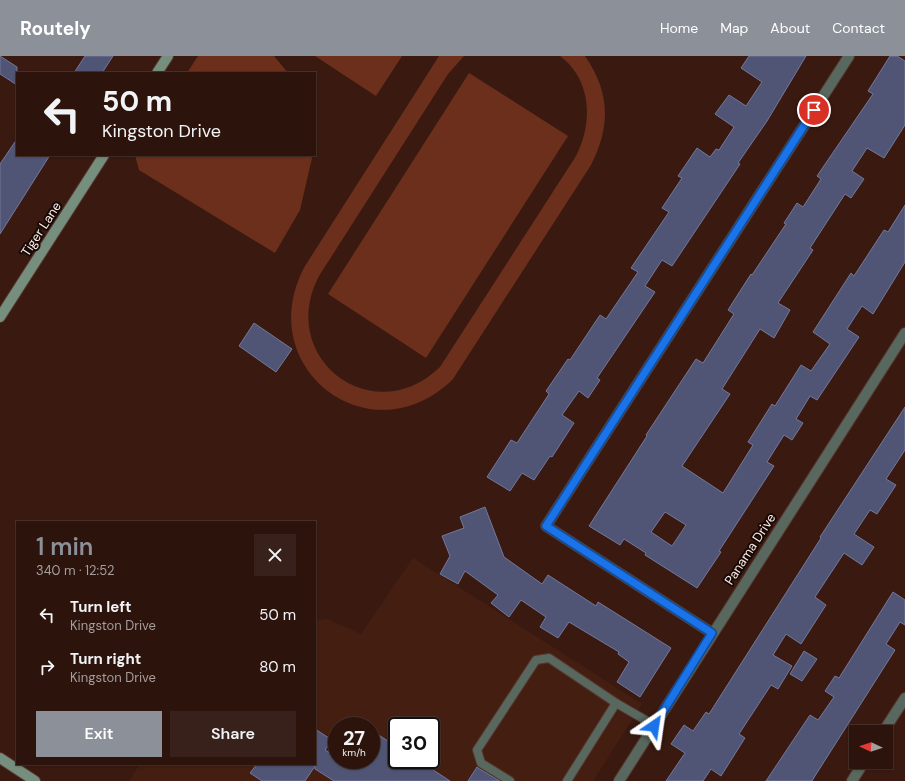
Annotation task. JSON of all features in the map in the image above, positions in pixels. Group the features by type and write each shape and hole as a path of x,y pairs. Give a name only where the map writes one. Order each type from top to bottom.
{"street":[{"path":"158,72 168,56"},
{"path":"712,633 546,526 849,56"},
{"name":"Tiger Lane","path":"0,317 103,156"},
{"name":"Panama Drive","path":"619,781 712,633 905,333"},
{"path":"888,725 905,698"},
{"path":"0,758 35,781"},
{"path":"852,781 860,769"}],"lane":[{"path":"510,781 481,763 477,750 536,660 549,658 616,703 654,726"},
{"path":"567,781 616,703"}],"shaded area":[{"path":"198,56 274,56 287,72 188,72"},
{"path":"315,56 402,56 376,96"},
{"path":"439,56 464,56 448,74 319,276 309,306 310,334 321,358 338,377 361,388 387,392 414,385 440,367 576,156 582,143 587,116 584,89 571,66 560,56 585,56 593,69 603,96 605,109 602,137 598,151 591,165 453,379 421,402 388,410 356,405 328,391 306,367 293,338 292,303 305,266"},
{"path":"469,73 568,136 426,358 328,294"},
{"path":"135,156 312,156 300,210 275,253 139,170"},
{"path":"413,558 642,704 593,781 129,781 139,765 316,765 316,621 327,619 361,634"}],"building":[{"path":"0,56 17,67 16,84 0,74"},
{"path":"85,56 113,56 103,72 75,72"},
{"path":"749,56 806,56 767,121 738,163 740,164 672,266 662,260 645,286 655,292 597,378 600,380 588,398 579,391 562,415 574,423 552,457 550,456 534,480 522,473 510,491 487,477 511,440 517,443 549,394 546,391 568,359 570,360 600,315 606,319 638,272 631,268 669,212 662,208 682,178 678,176 697,148 710,157 716,149 719,150 734,127 715,114 729,95 746,106 762,82 741,68"},
{"path":"890,56 897,56 905,61 905,125 884,158 867,148 852,171 864,179 851,198 845,194 810,248 813,250 778,303 790,310 774,338 760,329 722,389 730,394 682,466 723,493 753,445 748,442 772,404 775,406 801,365 811,371 830,344 813,332 851,273 854,276 884,230 888,232 905,205 905,262 873,314 862,306 847,329 859,337 817,400 810,396 796,419 803,423 792,440 784,435 767,462 774,466 697,588 645,555 646,553 624,539 620,545 589,526 696,359 703,363 734,314 728,310 786,224 784,223 797,203 803,207 821,179 817,176 873,94 868,91","holes":["665,512 686,525 672,546 651,532"]},
{"path":"16,140 16,156 49,156 0,234 0,164"},
{"path":"254,323 292,349 276,372 239,346"},
{"path":"905,407 905,450 886,479 896,485 877,514 870,510 854,534 874,547 862,565 844,553 815,597 826,605 801,644 786,634 773,655 792,666 778,689 771,685 739,734 745,738 721,776 711,769 703,781 666,781 685,753 671,744 684,725 693,731 706,712 709,714 821,538 820,537"},
{"path":"485,507 504,557 542,584 548,575 596,606 598,602 671,648 640,697 617,682 629,662 618,654 619,652 569,622 558,638 540,627 546,617 521,600 509,617 491,603 498,595 465,571 458,584 440,574 450,556 442,536 464,528 460,517"},
{"path":"893,592 905,600 905,625 900,622 886,644 895,650 812,781 766,781 810,715 818,720 834,697 825,691 835,676 839,678"},
{"path":"804,651 817,659 802,681 790,674"},
{"path":"316,730 328,737 328,746 325,750 328,752 328,769 380,769 380,736 388,741 388,769 432,769 450,781 334,781 315,769 315,766 305,781 262,781 250,773 256,765 316,765"},
{"path":"477,767 478,768 500,781 468,781"}],"route":[{"path":"654,726 712,633 546,526 814,110"}]}
